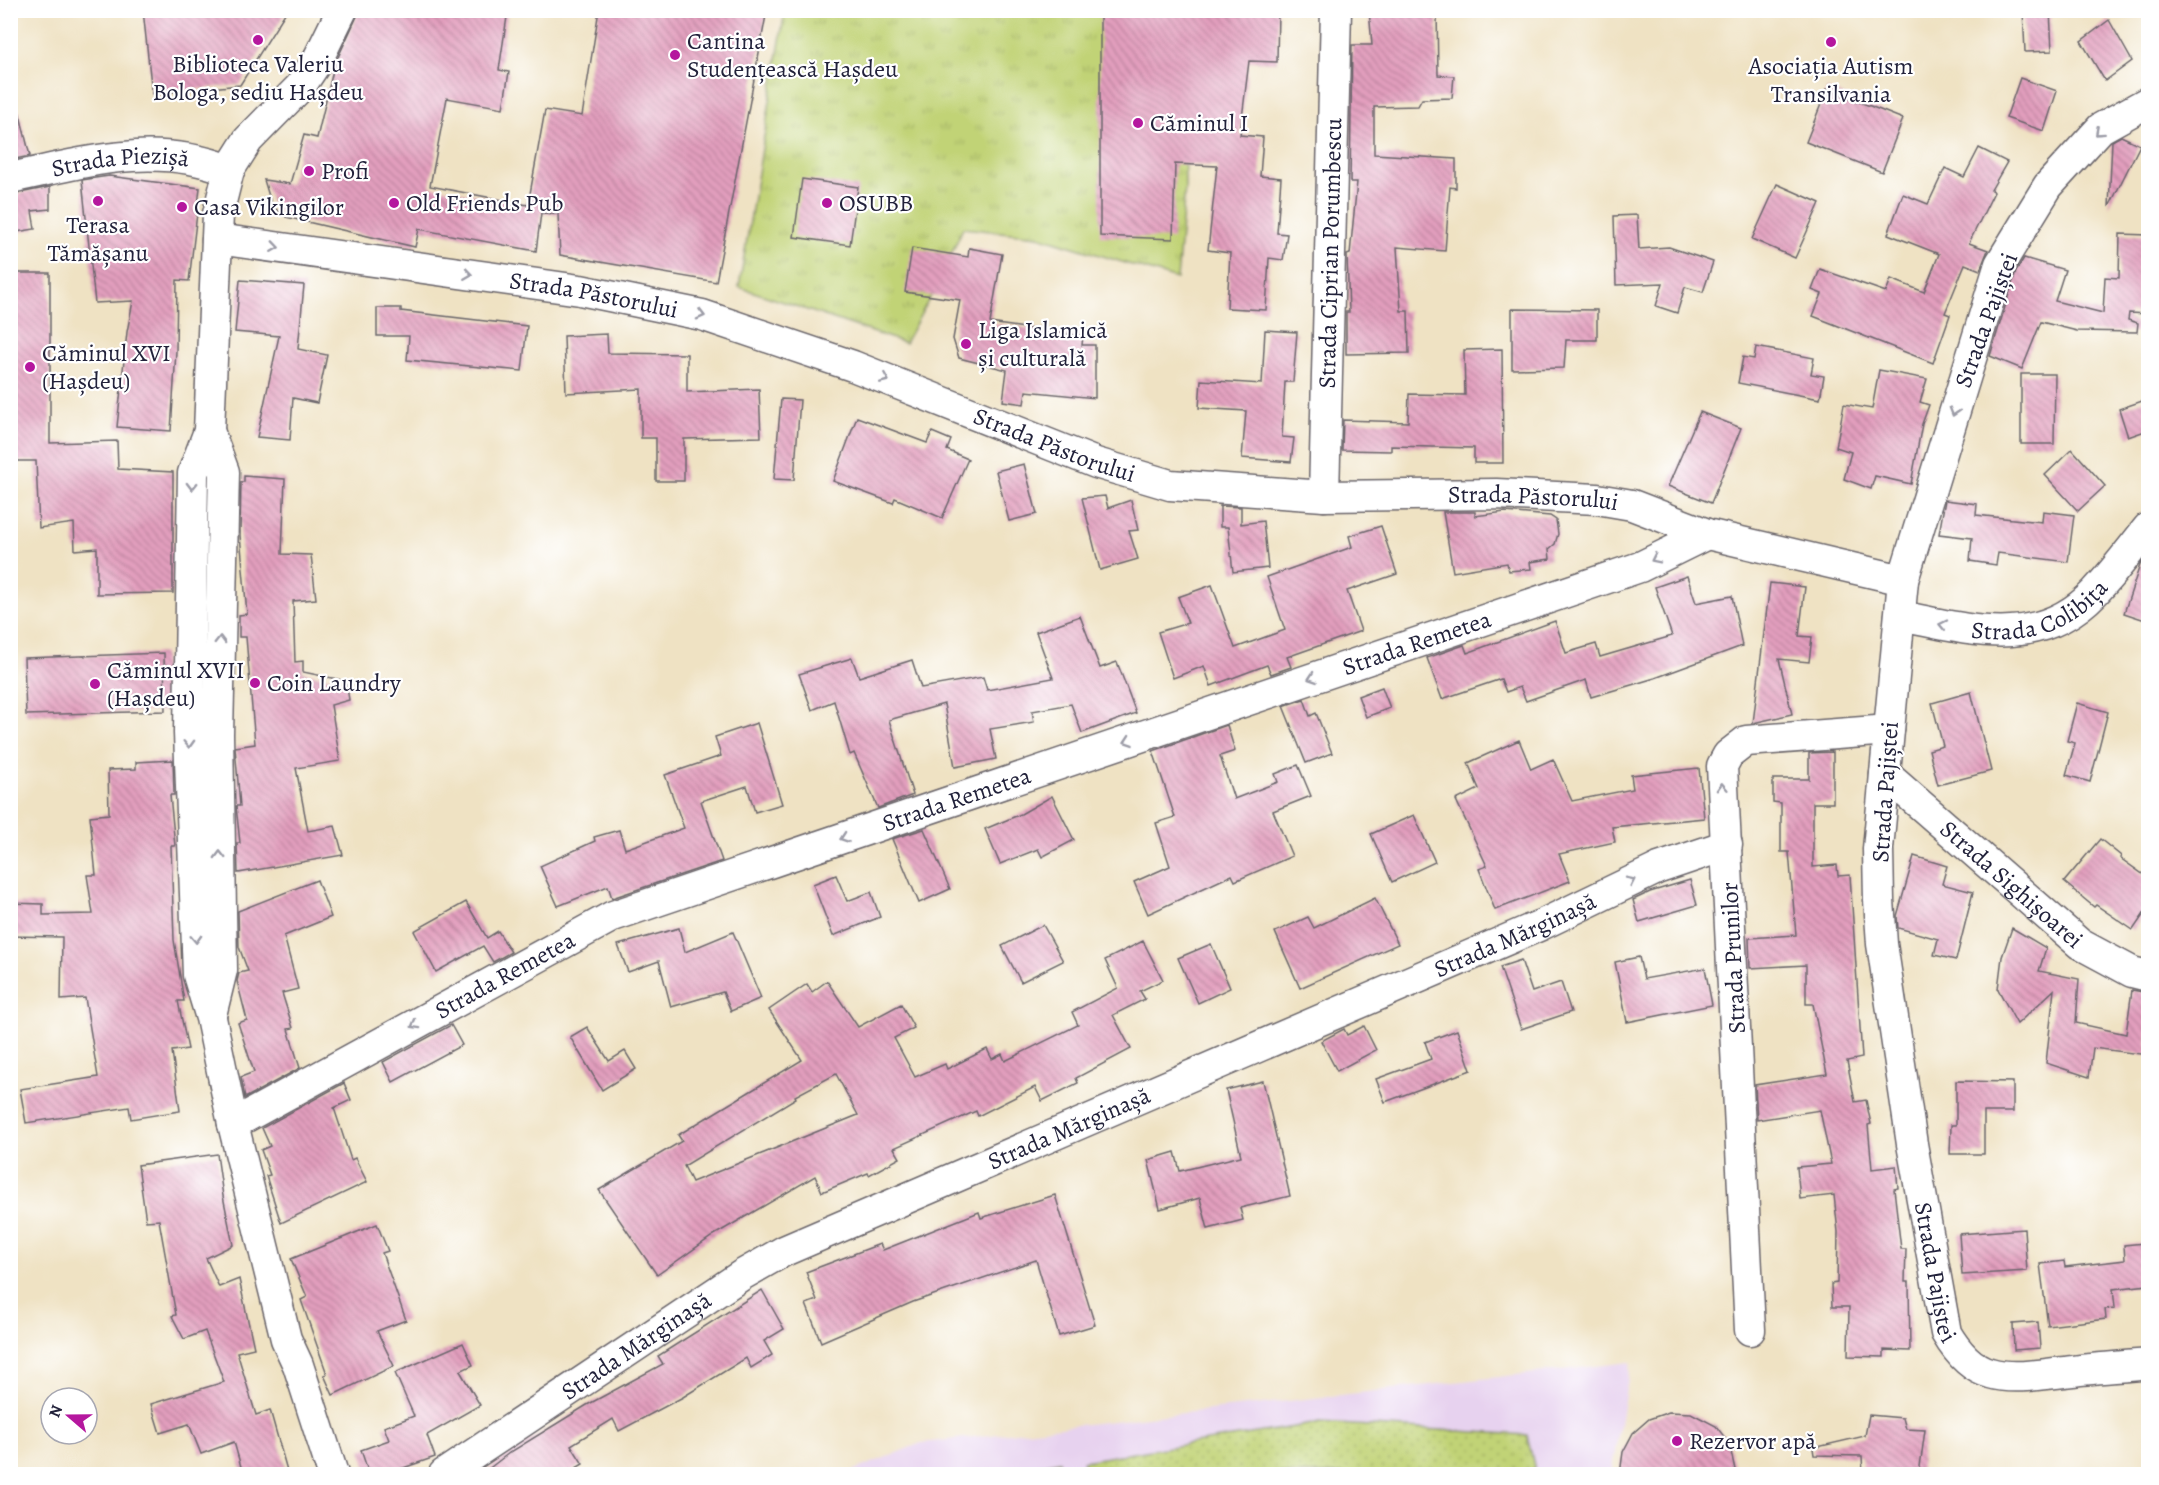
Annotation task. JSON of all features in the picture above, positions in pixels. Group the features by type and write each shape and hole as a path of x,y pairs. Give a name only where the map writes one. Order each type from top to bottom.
{"street":[{"path":"333,1474 298,1365 286,1339 233,1124 211,1018 222,970 218,734 224,472 209,431 218,214 229,170 248,140 300,87 316,63 342,10"},
{"name":"Strada Ciprian Porumbescu","path":"1324,496 1336,10"},
{"name":"Strada Pajiștei","path":"2148,102 2101,128 2048,186 2000,264 1903,580 1878,849 1882,944 1912,1144 1946,1334 1971,1363 1989,1373 2012,1376 2036,1375 2148,1364"},
{"name":"Strada Piezișă","path":"10,178 140,154 204,161 229,170"},
{"name":"Strada Păstorului","path":"217,239 580,290 702,315 853,366 1085,459 1140,478 1198,489 1324,496 1497,494 1597,499 1632,505 1707,534 1903,580"},
{"name":"Strada Colibița","path":"1900,616 1974,631 2010,633 2042,626 2070,613 2095,592 2148,528"},
{"name":"Strada Remetea","path":"233,1124 614,916 1640,567 1707,534"},
{"name":"Strada Prunilor","path":"1750,1330 1722,766 1736,748 1746,741 1889,730"},
{"name":"Strada Sighișoarei","path":"1885,774 2080,944 2123,968 2148,976"},
{"name":"Strada Mărginașă","path":"444,1474 742,1275 784,1251 1541,926 1659,868 1727,845"},
{"path":"286,1339 287,1376 312,1474"}],"shaded area":[{"path":"1631,1362 1611,1474 845,1474 921,1443"}],"green space":[{"path":"785,11 1182,11 1185,187 1177,279 1038,236 963,228 938,283 905,343 739,287"},
{"path":"1319,1423 1527,1435 1536,1474 1085,1474 1083,1461"},
{"path":"1059,1461 1062,1474 1003,1474"}],"building":[{"path":"143,10 287,10 240,85 152,94"},
{"path":"360,10 508,10 499,70 509,72 503,108 447,98 430,186 528,205 545,110 582,116 599,10 767,10 716,282 560,255 558,214 541,213 536,251 419,229 415,247 286,217 272,206 264,180 290,184 304,135 317,138 334,66"},
{"path":"1100,10 1278,10 1277,62 1249,61 1240,135 1263,137 1260,176 1281,178 1277,233 1287,234 1283,260 1269,258 1266,310 1227,308 1230,253 1208,250 1217,166 1175,164 1173,239 1100,236"},
{"path":"1369,10 1437,10 1438,75 1454,76 1452,98 1422,99 1418,106 1374,107 1374,154 1456,159 1456,188 1450,187 1445,251 1397,247 1401,311 1408,311 1409,353 1346,354 1346,312 1349,312 1347,255 1350,254 1357,182 1350,182 1352,45 1372,45"},
{"path":"2023,10 2050,10 2052,51 2025,52"},
{"path":"2109,20 2132,61 2105,81 2081,41"},
{"path":"2020,78 2057,91 2044,131 2006,118"},
{"path":"1827,89 1903,119 1882,172 1806,142"},
{"path":"19,111 30,156 10,160 10,112"},
{"path":"2121,136 2140,145 2109,207 2112,141"},
{"path":"1979,148 2007,162 1991,190 1994,192 1969,243 1988,250 1980,270 1965,264 1945,313 1950,315 1933,363 1813,316 1822,294 1812,290 1820,269 1886,292 1891,279 1924,292 1939,254 1888,234 1903,194 1928,204 1945,168 1964,177"},
{"path":"109,176 200,188 189,281 177,280 176,351 171,431 117,427 127,332 133,301 95,303 82,180"},
{"name":"OSUBB","path":"802,179 858,187 850,245 794,237"},
{"path":"1777,184 1820,203 1795,258 1752,239"},
{"path":"50,187 50,209 32,211 35,229 10,233 10,195"},
{"path":"1637,215 1639,249 1669,247 1713,262 1703,292 1685,287 1677,313 1656,306 1663,283 1616,285 1614,216"},
{"path":"2120,234 2148,235 2148,314 2129,313 2128,320 2138,323 2137,332 2077,331 2041,322 2022,369 1990,356 2016,271 2024,258 2065,270 2055,301 2103,313 2105,277 2119,278"},
{"path":"912,248 968,257 969,248 1002,254 990,323 1083,336 1082,345 1095,345 1095,398 1026,391 1024,404 1003,401 1007,370 959,358 953,339 960,300 905,292"},
{"path":"10,273 50,273 50,443 117,441 118,469 173,472 173,593 97,594 97,548 75,550 74,523 39,528 36,461 10,461"},
{"path":"240,280 304,285 298,349 327,355 317,403 293,398 290,440 257,437 279,336 235,332"},
{"path":"377,308 401,308 401,311 527,326 522,371 407,360 409,336 377,336"},
{"path":"1512,309 1597,310 1597,340 1566,340 1564,368 1512,369"},
{"path":"1265,330 1297,332 1293,382 1285,382 1282,437 1294,438 1291,462 1242,458 1246,411 1199,408 1201,380 1262,384"},
{"path":"607,334 608,353 687,354 687,392 759,389 761,437 684,439 684,481 656,481 656,438 641,438 641,389 566,393 564,336"},
{"path":"1756,347 1814,358 1811,374 1824,376 1820,399 1738,383 1743,357 1754,359"},
{"path":"1502,349 1503,463 1474,463 1474,448 1391,446 1391,451 1342,450 1343,420 1408,422 1409,394 1465,395 1464,350"},
{"path":"1879,370 1927,379 1920,402 1929,405 1922,424 1911,484 1875,476 1871,489 1844,479 1851,452 1836,447 1844,404 1872,409"},
{"path":"2021,374 2055,374 2054,444 2021,444"},
{"path":"781,399 800,400 794,480 774,479"},
{"path":"2148,399 2148,430 2128,437 2119,409"},
{"path":"1700,412 1741,428 1711,503 1668,486"},
{"path":"857,417 927,443 932,432 951,440 947,450 968,459 942,518 895,498 893,503 833,481"},
{"path":"2072,449 2105,486 2078,511 2045,475"},
{"path":"1024,464 1037,514 1009,521 996,471"},
{"path":"244,476 285,479 282,554 311,555 316,599 293,601 295,662 303,661 303,672 346,681 349,700 331,705 340,761 296,768 308,831 335,826 343,855 238,873 237,843 240,843 236,806 240,806 235,747 255,744 246,637 239,637 239,615 247,614 240,535 241,482 244,482"},
{"path":"1105,496 1108,508 1131,500 1138,530 1129,531 1138,559 1100,570 1082,498"},
{"path":"1945,500 1977,504 1976,515 2042,522 2043,511 2074,515 2068,562 1998,553 1996,565 1970,561 1972,538 1939,534"},
{"path":"1220,506 1241,507 1241,524 1263,521 1268,568 1233,572 1228,527 1220,527"},
{"path":"1443,512 1475,512 1475,516 1505,512 1550,516 1556,520 1558,534 1555,544 1549,549 1550,559 1530,562 1531,569 1509,571 1507,563 1453,572"},
{"path":"1381,526 1397,574 1347,591 1361,631 1287,657 1291,667 1271,674 1267,665 1211,686 1204,666 1173,678 1158,632 1188,623 1178,597 1212,585 1235,648 1285,630 1267,577 1352,547 1349,536"},
{"path":"2148,555 2148,621 2124,613 2140,565"},
{"path":"1687,576 1696,603 1732,596 1742,646 1655,678 1591,697 1586,680 1526,701 1520,687 1506,692 1501,679 1442,699 1427,658 1464,645 1467,653 1555,621 1566,653 1596,644 1600,657 1672,636 1655,587"},
{"path":"1770,583 1805,587 1799,636 1812,637 1809,662 1779,659 1792,714 1753,723"},
{"path":"1080,616 1100,668 1117,662 1136,713 1082,733 1071,704 1032,711 1034,722 990,729 996,759 955,767 944,704 889,720 913,795 878,808 854,753 850,755 834,701 812,710 799,674 852,658 859,677 912,660 921,688 983,677 987,690 1053,678 1036,632"},
{"name":"Căminul XVII (Hașdeu)","path":"164,653 165,711 26,715 24,658"},
{"path":"1382,687 1390,708 1366,717 1358,696"},
{"path":"1971,692 1991,771 1938,785 1929,750 1943,746 1932,703"},
{"path":"1304,699 1310,716 1316,713 1332,753 1306,763 1283,706"},
{"path":"2077,703 2108,712 2090,782 2066,775 2075,743 2067,741"},
{"path":"757,723 782,804 755,812 747,786 701,801 722,861 612,898 608,886 558,906 540,866 595,841 594,837 619,830 625,849 684,828 665,775 721,756 715,737"},
{"path":"1227,725 1235,751 1220,756 1234,799 1278,782 1275,774 1298,765 1311,796 1273,811 1292,856 1235,881 1232,875 1148,914 1134,882 1170,866 1156,823 1175,817 1153,751"},
{"path":"1519,740 1531,769 1553,759 1572,801 1633,789 1631,775 1699,768 1704,818 1612,827 1615,842 1559,854 1570,881 1495,910 1479,869 1487,866 1456,800 1479,789 1468,763"},
{"path":"1833,752 1833,803 1813,803 1813,867 1837,865 1838,876 1850,875 1862,1058 1847,1061 1855,1102 1866,1100 1871,1124 1868,1125 1872,1169 1896,1166 1898,1188 1894,1189 1901,1249 1906,1249 1905,1282 1909,1282 1910,1351 1884,1350 1884,1357 1848,1356 1849,1307 1832,1307 1831,1284 1837,1283 1838,1232 1834,1195 1800,1199 1797,1167 1831,1164 1820,1110 1757,1120 1755,1085 1827,1074 1813,1004 1806,1004 1806,965 1750,968 1749,938 1796,935 1789,852 1781,852 1781,803 1773,802 1773,779 1809,779 1809,753"},
{"path":"173,760 174,795 170,795 175,846 171,846 174,940 184,1001 178,1001 188,1049 172,1051 180,1111 131,1119 129,1107 26,1123 20,1089 98,1077 85,998 61,1000 62,937 10,936 10,903 43,904 43,915 93,914 87,875 96,875 90,816 109,814 108,770 136,769 136,762"},
{"path":"1052,796 1074,840 1042,857 1038,849 1000,864 985,829 1021,814"},
{"path":"1414,815 1435,862 1392,882 1371,834"},
{"path":"924,829 950,889 919,903 892,839"},
{"path":"2100,839 2121,856 2120,858 2148,878 2148,908 2133,930 2096,905 2094,907 2064,882"},
{"path":"1914,856 1947,866 1942,884 1973,892 1956,960 1934,955 1938,939 1898,928 1897,916"},
{"path":"836,875 847,901 871,892 880,917 833,936 813,884"},
{"path":"317,880 331,917 284,936 298,989 282,993 293,1028 288,1029 300,1068 245,1098 241,1077 254,1072 238,1023 247,1020 237,981 239,973 248,971 239,947 238,911"},
{"path":"1690,880 1697,905 1639,922 1633,900 1650,892"},
{"path":"1375,898 1398,944 1300,988 1275,932 1308,917 1314,928"},
{"path":"466,902 487,938 498,931 511,952 493,962 483,946 436,972 414,931"},
{"path":"1043,925 1063,961 1021,982 1002,946"},
{"path":"679,928 685,952 733,932 761,998 731,1011 723,992 671,1007 659,961 628,972 618,945"},
{"path":"2012,928 2046,948 2039,971 2079,979 2076,1023 2126,1034 2132,990 2148,993 2148,1055 2093,1048 2089,1077 2046,1063 2054,990 2017,1024 1998,989 2002,957"},
{"path":"1143,941 1163,980 1140,991 1145,999 1113,1015 1131,1049 1076,1078 1078,1083 1042,1101 1035,1087 978,1116 976,1111 894,1148 900,1158 869,1175 868,1173 822,1192 815,1176 714,1235 657,1275 599,1190 682,1141 678,1135 802,1060 769,1010 807,984 812,992 827,981 858,1027 901,1004 914,1028 894,1038 915,1077 945,1064 947,1069 987,1049 992,1059 1002,1054 1005,1061 1078,1025 1072,1012 1118,988 1105,960","holes":["836,1074 858,1115 692,1182 684,1166 796,1098 795,1096"]},
{"path":"1211,944 1230,988 1198,1003 1178,958"},
{"path":"1639,957 1644,979 1705,968 1712,1005 1627,1022 1615,962"},
{"path":"1521,960 1532,992 1561,982 1571,1012 1521,1029 1500,967"},
{"path":"451,1025 462,1045 393,1082 383,1062"},
{"path":"1364,1026 1376,1050 1337,1071 1321,1041 1344,1029 1347,1035"},
{"path":"587,1027 609,1061 625,1051 636,1069 602,1090 570,1037"},
{"path":"1457,1030 1471,1070 1385,1102 1376,1079 1431,1059 1425,1042"},
{"path":"1263,1081 1290,1196 1240,1208 1243,1220 1208,1229 1200,1198 1160,1209 1148,1160 1175,1152 1180,1171 1241,1156 1226,1090"},
{"path":"1956,1081 2013,1082 2013,1112 1984,1112 1984,1154 1950,1154 1951,1125 1956,1125"},
{"path":"344,1083 351,1100 334,1108 351,1160 355,1158 367,1182 281,1223 266,1176 270,1175 261,1150 270,1146 262,1128"},
{"path":"217,1154 233,1245 206,1258 219,1287 239,1279 254,1348 237,1352 256,1415 270,1410 288,1474 243,1474 234,1442 201,1454 189,1424 160,1433 151,1404 224,1382 205,1331 184,1339 172,1316 176,1315 159,1220 146,1221 138,1165"},
{"path":"1055,1195 1095,1325 1059,1336 1036,1260 913,1302 821,1342 806,1304 817,1300 806,1272 880,1244 883,1250 979,1212 981,1218"},
{"path":"377,1224 388,1251 382,1253 406,1320 377,1331 394,1366 333,1395 324,1375 327,1374 301,1300 307,1297 291,1259"},
{"path":"2024,1229 2027,1271 1962,1275 1959,1234"},
{"path":"2144,1243 2148,1285 2113,1289 2115,1308 2105,1309 2106,1319 2048,1326 2040,1264 2064,1261 2065,1267 2125,1260 2124,1245"},
{"path":"762,1290 784,1329 764,1341 772,1355 751,1368 746,1358 683,1397 619,1431 613,1419 571,1445 583,1464 566,1474 482,1474 509,1453 587,1405 663,1364 658,1356"},
{"path":"2038,1322 2040,1348 2014,1350 2013,1324"},
{"path":"463,1343 473,1365 460,1371 480,1405 427,1435 435,1457 386,1474 369,1474 361,1450 389,1440 384,1427 414,1416 395,1373"},
{"name":"Rezervor apă","path":"1669,1412 1691,1413 1716,1426 1729,1443 1736,1474 1620,1474 1623,1452 1633,1433 1649,1419"},
{"path":"1869,1415 1903,1418 1906,1429 1925,1430 1919,1474 1863,1474 1862,1456 1814,1455 1813,1448 1865,1436"}],"place":[{"name":"Biblioteca Valeriu Bologa, sediu Hașdeu","path":"258,40"},
{"name":"Asociația Autism Transilvania","path":"1831,42"},
{"name":"Cantina Studențească Hașdeu","path":"675,55"},
{"name":"Căminul I","path":"1138,123"},
{"name":"Profi","path":"309,171"},
{"name":"Terasa Tămășanu","path":"98,201"},
{"name":"Old Friends Pub","path":"394,203"},
{"name":"OSUBB","path":"827,203"},
{"name":"Casa Vikingilor","path":"182,207"},
{"name":"Liga Islamică și culturală","path":"966,344"},
{"name":"Căminul XVI (Hașdeu)","path":"30,367"},
{"name":"Coin Laundry","path":"255,683"},
{"name":"Căminul XVII (Hașdeu)","path":"95,684"},
{"name":"Rezervor apă","path":"1677,1441"}]}
